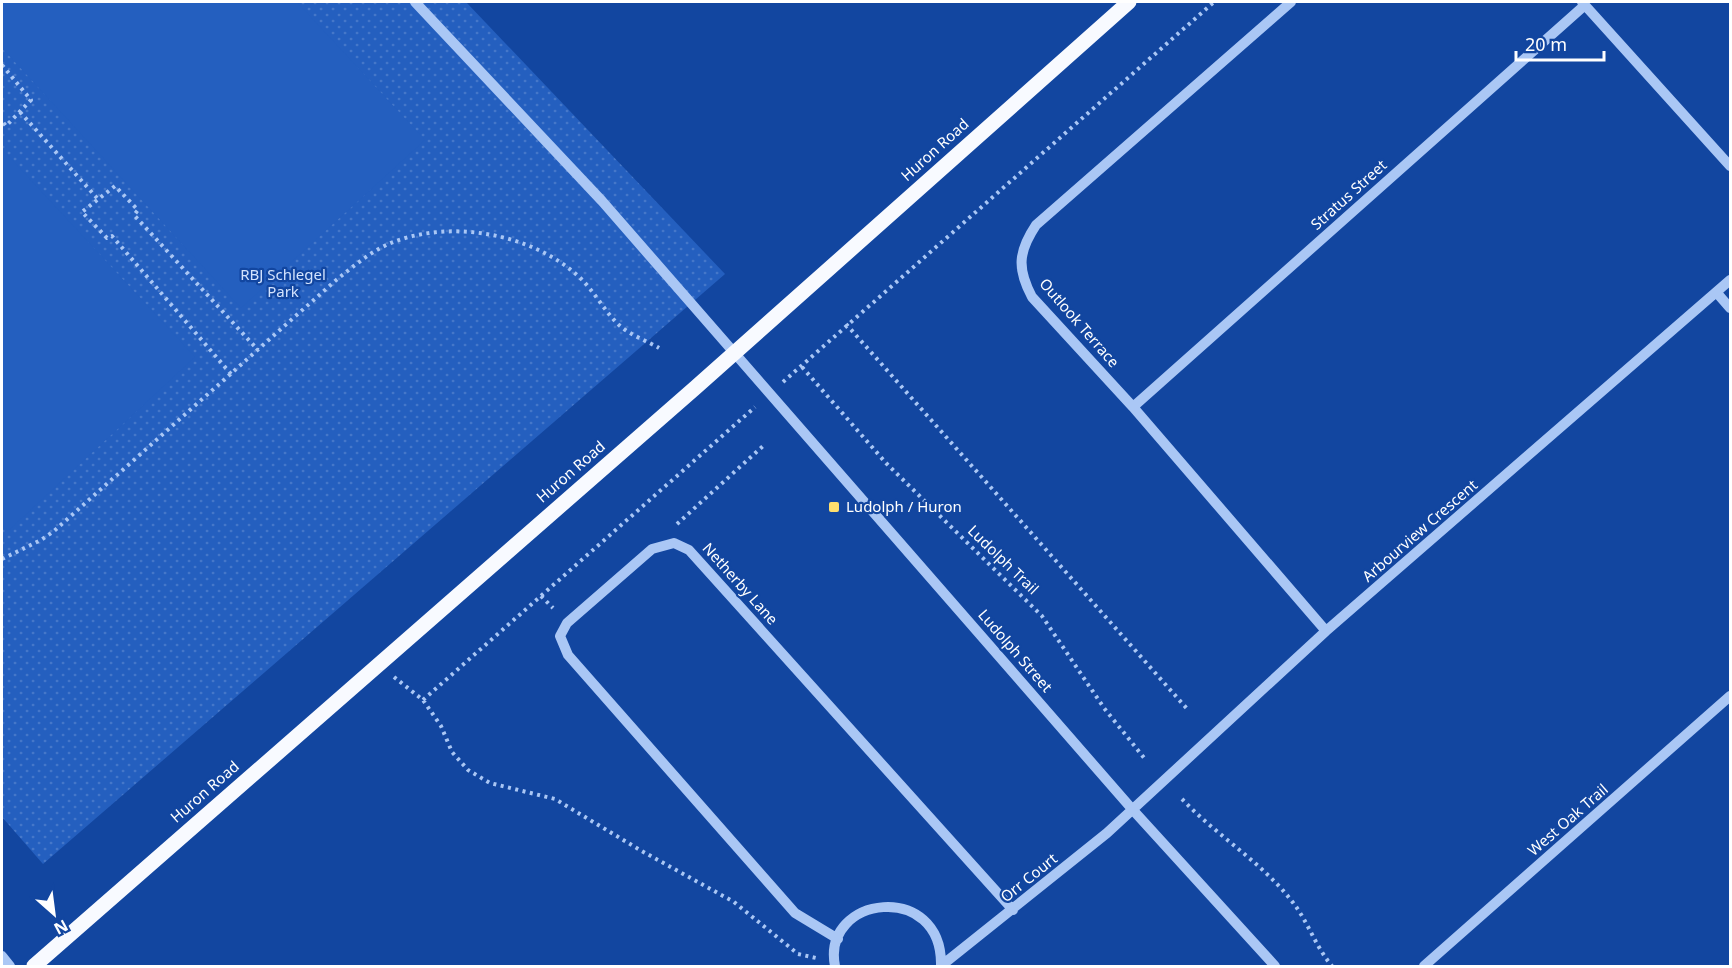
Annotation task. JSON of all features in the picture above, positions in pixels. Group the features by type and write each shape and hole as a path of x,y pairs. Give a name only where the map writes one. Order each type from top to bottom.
{"main road":[{"name":"Huron Road","path":"34,966 735,352 1129,2"}],"street":[{"name":"Ludolph Street","path":"415,2 602,201 1132,809 1275,966"},
{"name":"Outlook Terrace","path":"1291,2 1036,225 1025,242 1022,278 1032,297 1133,407 1326,631"},
{"name":"Stratus Street","path":"1133,407 1584,3"},
{"path":"1584,3 1731,166"},
{"name":"Arbourview Crescent","path":"1132,809 1326,631 1731,280"},
{"path":"1717,293 1731,308"},
{"name":"Netherby Lane","path":"838,939 795,913 568,655 560,636 567,623 652,549 674,543 689,550 1013,910"},
{"name":"West Oak Trail","path":"1424,966 1731,696"},
{"name":"Orr Court","path":"941,966 1013,910 1132,809"},
{"name":"Orr Court","path":"835,965 838,939 847,924 861,912 879,906 897,906 914,912 928,924 938,940 941,966"},
{"path":"2,956 10,966"}],"path":[{"path":"787,378 802,367 816,350 1214,2"},
{"path":"2,65 31,100 6,126 2,121"},
{"path":"20,112 97,198"},
{"path":"231,374 112,236 107,238 82,212 97,198 115,186 138,210 134,215 258,350"},
{"path":"2,559 54,531 365,257 395,241 430,232 471,232 512,240 554,258 578,276 620,326 659,348"},
{"path":"846,324 1190,711"},
{"name":"Ludolph Trail","path":"802,367 886,463 1042,616 1104,708 1145,759"},
{"path":"423,700 752,410"},
{"path":"676,524 763,446"},
{"path":"541,596 556,611"},
{"path":"377,664 423,700 441,726 452,753 468,770 490,783 555,799 640,850 734,902 798,954 835,965"},
{"path":"1182,800 1260,868 1290,899 1313,932 1323,955 1332,966"}],"green space":[{"name":"RBJ Schlegel Park","path":"2,2 466,2 725,274 43,864 2,817"},
{"path":"2,2 297,2 425,140 241,308 2,48"},
{"path":"2,149 195,357 8,531 2,524"}],"place":[{"name":"Ludolph / Huron","path":"834,507"}]}
